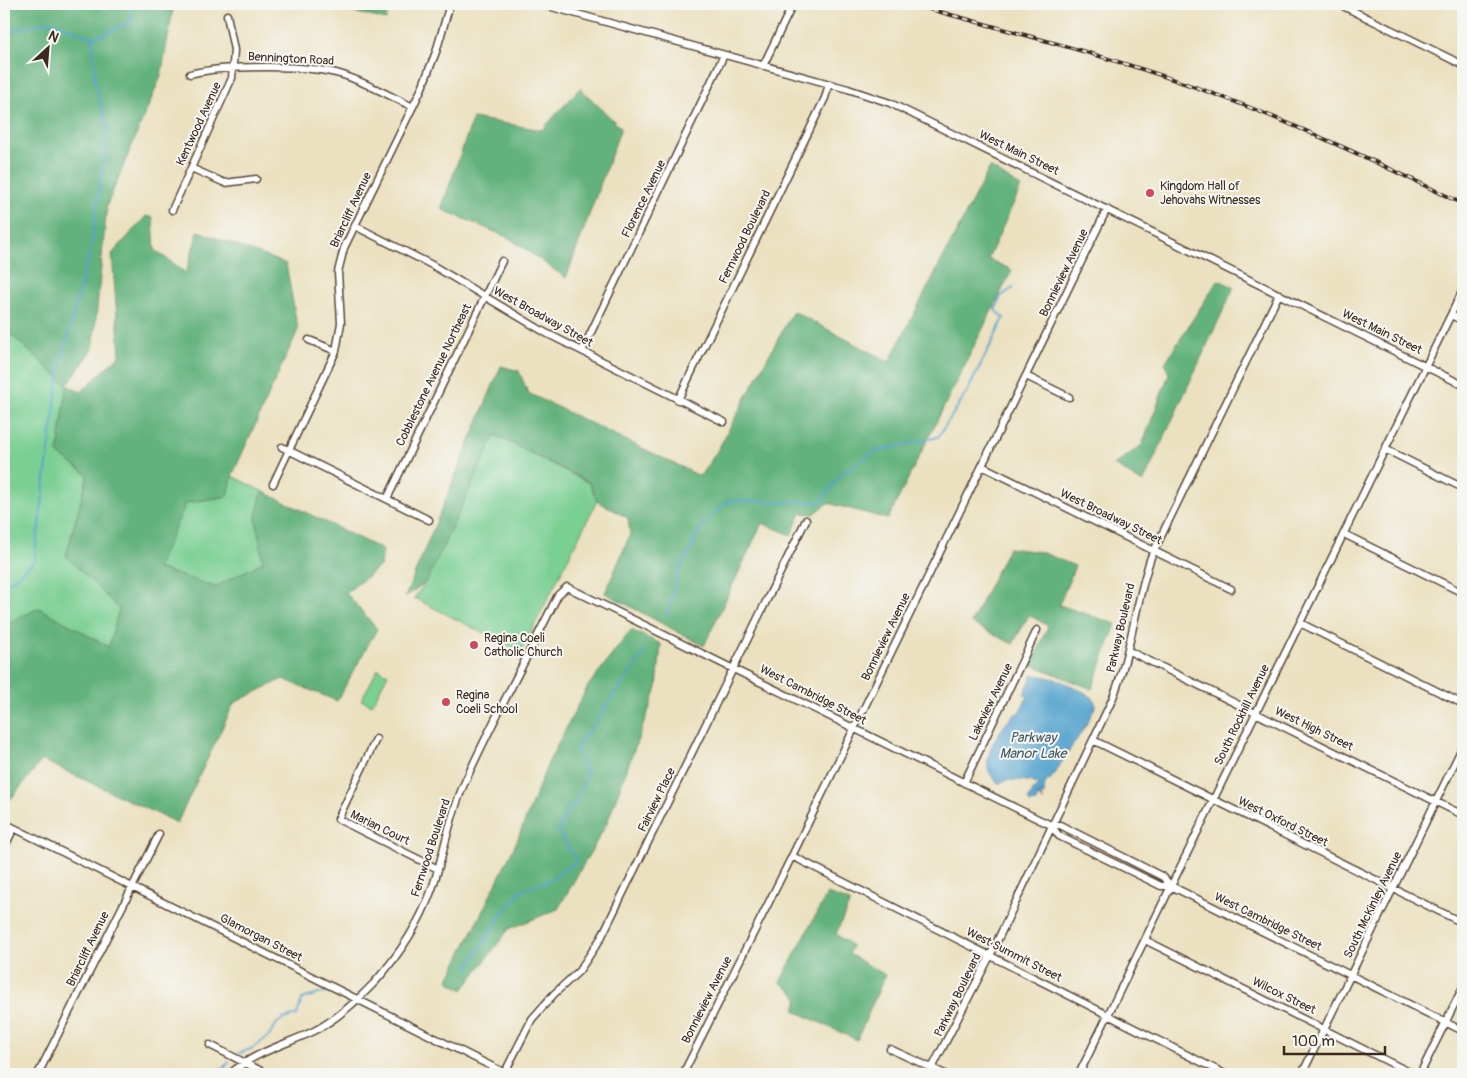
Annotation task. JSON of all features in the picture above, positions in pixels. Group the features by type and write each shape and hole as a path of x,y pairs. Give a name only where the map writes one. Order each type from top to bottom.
{"street":[{"name":"Briarcliff Avenue","path":"273,484 336,351 340,323 339,267 355,226 430,68 450,4"},
{"name":"West Main Street","path":"541,4 829,84 876,98 910,112 1463,385"},
{"path":"763,66 793,4"},
{"path":"1339,4 1463,65"},
{"name":"Kentwood Avenue","path":"172,210 228,90 234,68 234,50 227,15"},
{"name":"Florence Avenue","path":"582,351 724,55"},
{"name":"Bennington Road","path":"190,74 211,69 234,68 331,71 359,81 413,107"},
{"name":"Fernwood Boulevard","path":"678,400 825,98 829,84"},
{"path":"192,168 226,183 256,179"},
{"name":"Bonnieview Avenue","path":"683,1074 792,856 1107,209"},
{"name":"West Broadway Street","path":"355,226 432,265 484,298 582,351 724,422"},
{"name":"Cobblestone Avenue Northeast","path":"387,499 502,261"},
{"name":"South Rockhill Avenue","path":"1079,1074 1463,290"},
{"name":"Parkway Boulevard","path":"931,1071 990,956 1093,740 1119,681 1128,651 1142,585 1154,550 1279,294"},
{"path":"1451,315 1463,322"},
{"path":"309,340 336,351"},
{"path":"1026,376 1069,397"},
{"path":"282,446 430,520"},
{"path":"1386,449 1463,488"},
{"name":"West Broadway Street","path":"982,466 1231,589"},
{"name":"Fairview Place","path":"505,1074 532,1019 582,967 601,938 806,520"},
{"path":"1344,534 1463,593"},
{"name":"Fernwood Boulevard","path":"230,1074 244,1063 326,1024 358,999 388,967 407,940 429,897 450,820 465,783 558,595 565,587"},
{"name":"West Cambridge Street","path":"565,587 578,590 1051,825 1060,825 1163,877 1171,886 1463,1031"},
{"path":"1300,623 1463,704"},
{"name":"Lakeview Avenue","path":"964,782 1038,630"},
{"name":"West High Street","path":"1128,651 1463,815"},
{"name":"Marian Court","path":"376,739 338,819 438,869"},
{"name":"West Oxford Street","path":"1093,740 1463,924"},
{"name":"South McKinley Avenue","path":"1302,1074 1463,746"},
{"name":"Glamorgan Street","path":"4,823 505,1074"},
{"path":"4,848 14,828"},
{"name":"Briarcliff Avenue","path":"38,1074 159,834"},
{"name":"West Summit Street","path":"792,856 1225,1074"},
{"name":"Wilcox Street","path":"1145,940 1413,1074"},
{"path":"1420,1074 1463,987"},
{"path":"210,1045 266,1074"},
{"path":"890,1049 931,1071 945,1074"}],"green space":[{"path":"4,4 174,4 161,76 107,205 93,349 67,385 4,328"},
{"path":"322,4 389,4 386,20"},
{"path":"580,88 621,128 566,278 509,238 441,209 473,118 542,130"},
{"path":"990,167 1021,187 988,259 1012,270 888,519 828,503 814,514 801,513 791,535 762,523 704,646 605,593 630,535 628,518 597,501 589,482 495,435 427,581 405,597 501,366 519,371 528,393 700,476 716,453 793,311 889,362"},
{"path":"146,216 153,218 155,250 186,273 198,231 286,264 298,330 232,476 228,496 186,503 157,568 215,587 263,562 256,518 262,491 383,550 380,566 346,593 377,629 337,701 283,679 234,703 177,823 42,760 11,799 4,797 4,625 39,608 109,647 119,609 66,556 88,475 58,454 67,385 81,392 120,355 112,254"},
{"path":"1218,280 1234,287 1143,483 1114,465 1142,445 1169,374 1165,363"},
{"path":"4,328 67,385 58,453 88,474 66,556 119,609 109,647 39,608 4,625"},
{"path":"495,435 589,483 597,501 521,652 414,598 427,580"},
{"path":"232,476 262,491 256,518 263,562 215,587 156,568 186,503 228,496"},
{"path":"1008,548 1041,552 1075,566 1059,605 1116,624 1092,689 1032,665 1048,626 1029,615 1013,644 971,623"},
{"path":"631,630 661,644 657,688 607,823 558,909 509,929 463,990 448,981 516,843 549,761 588,686"},
{"path":"378,669 388,674 372,705 361,700"},
{"path":"827,894 850,902 836,934 852,946 849,954 885,975 857,1040 795,1011 798,997 780,982"}],"water":[{"name":"Parkway Manor Lake","path":"1033,675 1048,677 1079,689 1093,698 1096,705 1086,725 1055,774 1045,783 1044,795 1041,793 1043,802 1041,798 1038,798 1038,794 1036,802 1030,803 1028,799 1034,789 1040,786 1019,780 998,784 988,768 988,761 989,753 996,738 1011,718 1016,713 1018,714 1028,696 1024,694"}],"waterway":[{"path":"4,33 51,21 93,38 130,23 131,4"},
{"path":"4,586 34,562 60,367 92,241 108,129 95,83 93,38"},
{"path":"667,615 679,569 689,553 701,526 727,501 821,502 839,476 873,452 938,437 967,392 1004,318 995,310 1001,296 1013,288"},
{"path":"468,968 501,915 523,889 549,881 577,861 558,831 569,807 575,805 587,774 577,747 645,652"},
{"path":"239,1053 251,1049 269,1036 277,1023 283,1019 297,1015 302,999 329,991"},
{"path":"207,1074 212,1070 224,1068 229,1062"}],"railway":[{"path":"911,4 1069,47 1187,84 1316,135 1463,204"}],"place":[{"name":"Kingdom Hall of Jehovahs Witnesses","path":"1150,193"},
{"name":"Regina Coeli Catholic Church","path":"474,645"},
{"name":"Regina Coeli School","path":"446,702"}]}
